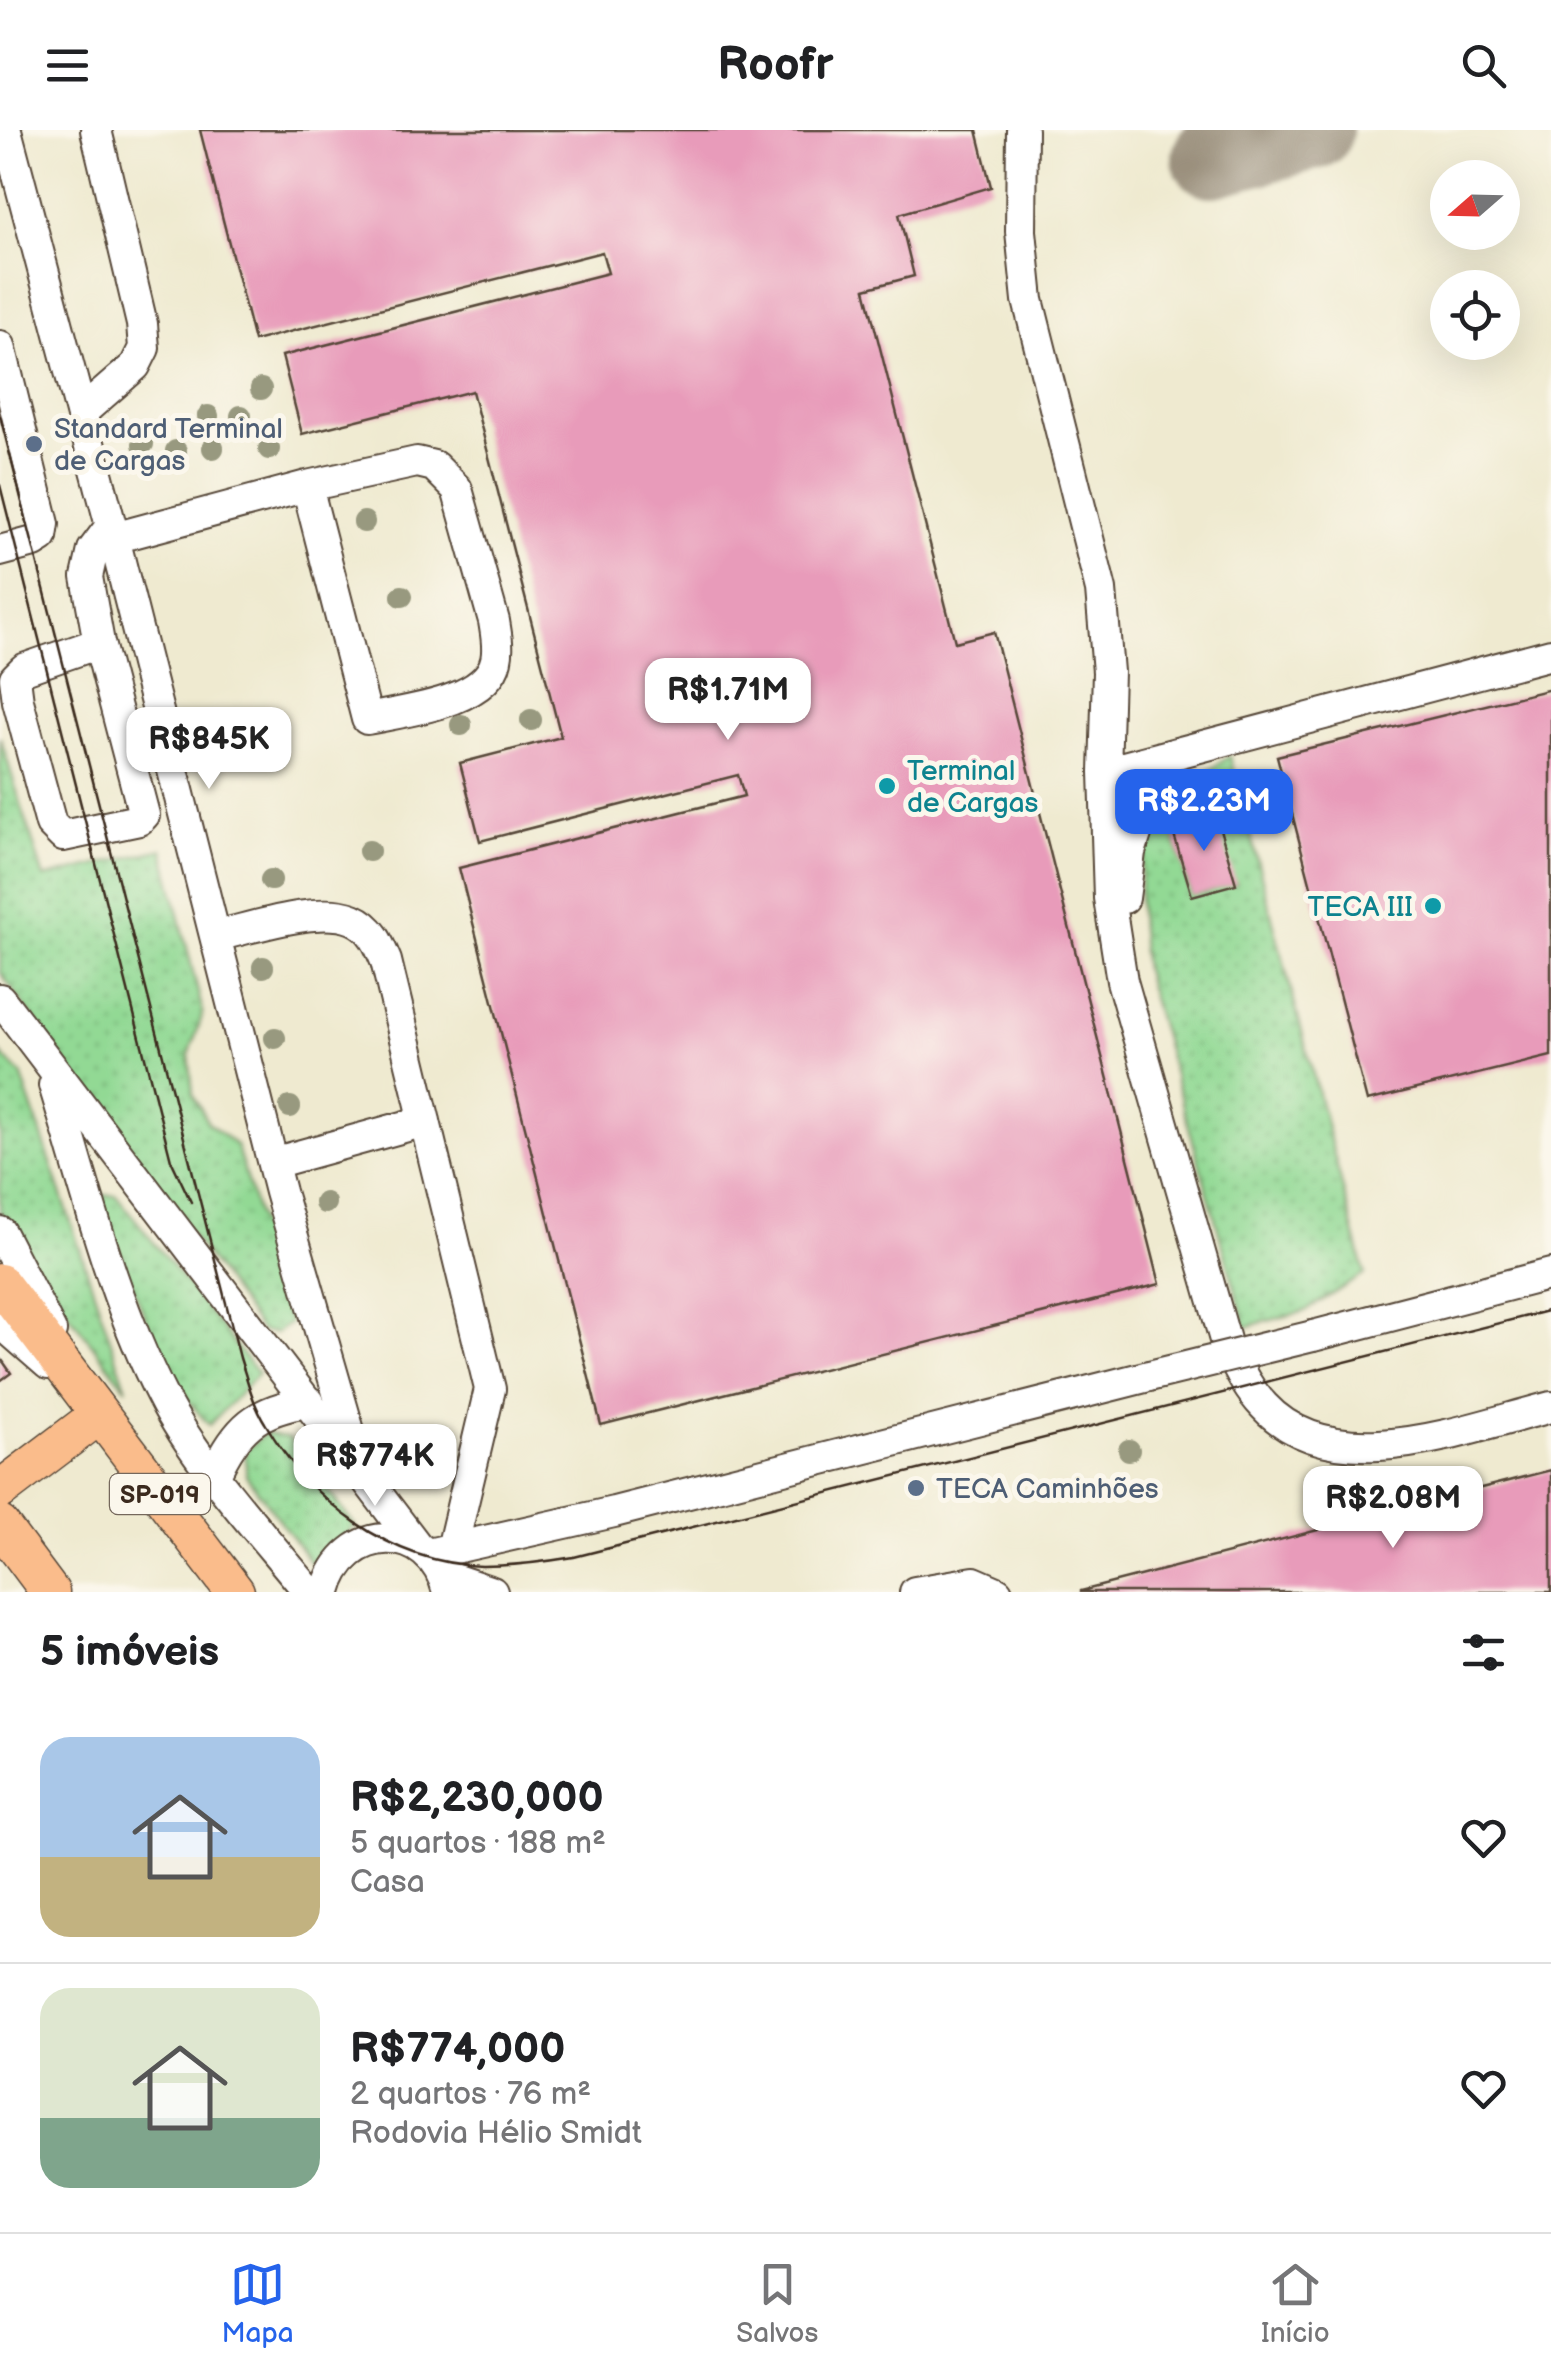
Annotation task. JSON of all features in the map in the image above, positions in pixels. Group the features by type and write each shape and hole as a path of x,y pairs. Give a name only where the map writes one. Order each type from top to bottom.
{"main road":[{"name":"SP-019","path":"0,1283 236,1592"},
{"path":"0,1490 91,1406"},
{"path":"0,1525 50,1592"}],"street":[{"path":"6,130 273,1163 360,1469"},
{"path":"82,413 135,366 144,348 142,324 96,130"},
{"path":"1022,130 1022,231 1028,300 1101,590 1108,672 1105,772 1110,898 1122,980 1227,1347 1248,1387 1266,1409 1292,1428 1326,1441 1360,1446 1411,1442 1551,1407"},
{"path":"0,346 44,524 42,536 34,542 0,551"},
{"path":"99,643 24,669 15,678 42,793 55,830 70,837 139,820 144,814 99,643 87,577 88,563 100,539 112,532 307,486 418,462 434,466 457,489 498,642 496,662 489,676 474,690 367,719 307,486"},
{"path":"1105,772 1551,654"},
{"path":"1122,980 1125,882 1130,852 1162,757"},
{"path":"141,799 180,799"},
{"path":"215,936 293,918 352,918 368,929 386,961 490,1388 438,1563"},
{"path":"0,999 360,1469 438,1563"},
{"path":"48,1064 135,1338 164,1400 215,1475 308,1592"},
{"path":"273,1163 425,1121"},
{"path":"0,1232 91,1406"},
{"path":"438,1563 614,1512 1551,1274"},
{"path":"0,1322 91,1406"},
{"path":"215,1475 226,1450 263,1412 308,1402"},
{"path":"326,1592 330,1575 342,1558 358,1545 377,1539 398,1539 492,1592"},
{"path":"915,1592 974,1582 997,1592"}],"green space":[{"path":"0,737 44,878 163,849 203,1013 189,1055 193,1094 208,1123 236,1145 290,1323 276,1333 261,1331 0,972"},
{"path":"1230,756 1365,1274 1305,1311 1246,1327 1144,970 1140,933 1141,872 1147,846 1158,823 1199,779","holes":["1171,825 1236,883 1192,896"]},
{"path":"0,1053 21,1074 127,1389 20,1251 0,1210"},
{"path":"104,1195 116,1195 258,1374 209,1425 172,1382 101,1209"},
{"path":"265,1433 289,1438 355,1526 314,1567 246,1475 246,1450"}],"building":[{"name":"Terminal de Cargas","path":"200,130 977,130 991,187 899,214 914,276 865,289 955,642 994,632 1160,1284 601,1425 459,868 744,796 738,775 480,841 460,763 561,737 472,391 302,434 282,356 608,273 602,252 254,341"},
{"name":"TECA III","path":"1551,689 1551,1056 1367,1101 1277,756"},
{"path":"1215,812 1236,884 1192,896 1171,825"},
{"path":"0,1357 11,1373 0,1381"},
{"path":"1551,1470 1551,1592 1081,1592 1081,1591"}],"taxiway":[{"path":"1212,157 1313,130"}],"tram line":[{"path":"0,416 251,1391 265,1423 305,1478 329,1502 384,1540 448,1562 482,1566 574,1557 1551,1310"},
{"path":"0,485 171,1160 191,1202"}],"place":[{"name":"Standard Terminal de Cargas","path":"34,444"},
{"name":"Terminal de Cargas","path":"887,786"},
{"name":"TECA III","path":"1433,906"},
{"name":"TECA Caminhões","path":"916,1488"}]}
